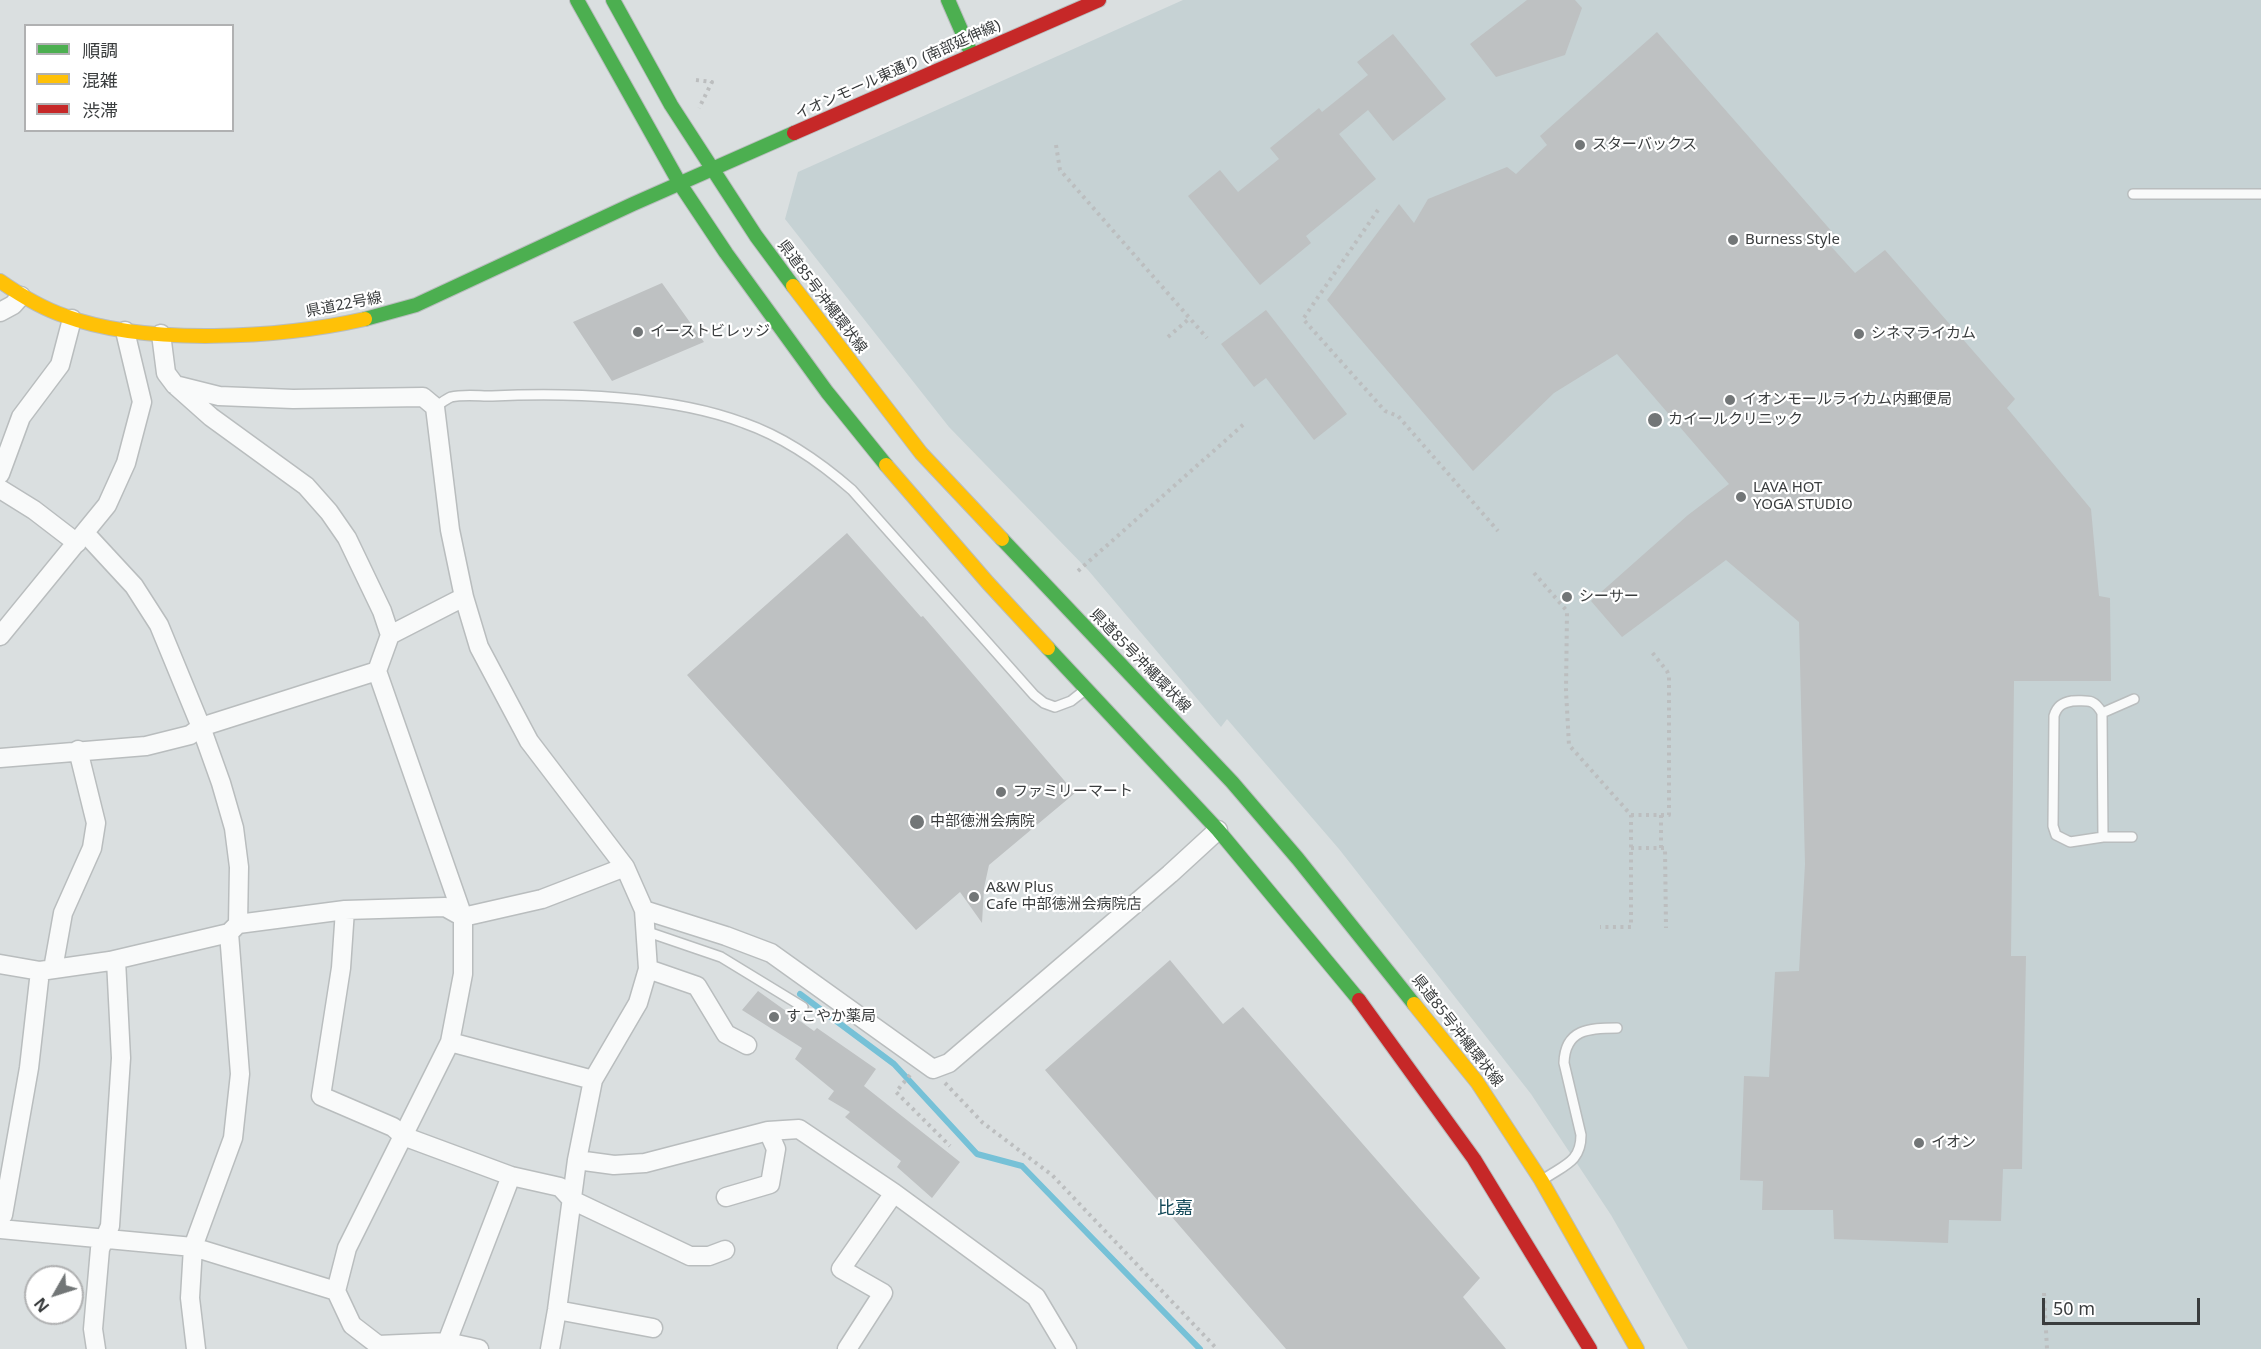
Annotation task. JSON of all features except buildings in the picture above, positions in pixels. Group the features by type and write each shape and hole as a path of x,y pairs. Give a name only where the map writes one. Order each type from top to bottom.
{"main road":[{"path":"577,0 680,184 726,253 827,392 981,574 1218,830 1360,1000 1474,1159 1590,1349"},
{"name":"県道85号沖縄環状線","path":"613,0 662,90 756,236 840,350 921,453 1232,782 1298,858 1477,1082 1541,1180 1637,1349"},
{"path":"948,0 972,56"},
{"name":"イオンモール東通り (南部延伸線)","path":"712,170 1099,0"},
{"name":"県道22号線","path":"0,281 21,296 72,319 125,331 241,335 338,326 379,318 416,304 712,170"}],"street":[{"path":"0,312 14,306 21,296"},
{"path":"0,474 21,417 60,365 72,319"},
{"path":"0,636 107,505 121,473 142,402 125,331"},
{"path":"161,334 166,373 175,385 211,417 306,486 329,512 356,554 382,610 390,634 377,671 463,917 463,974 450,1042 347,1248 336,1291 352,1325 379,1347 447,1342 479,1349"},
{"path":"175,385 219,396 293,399 423,397 435,406 440,431 445,500 464,597 479,647 529,741 625,867 644,910 648,969 638,1003 593,1080 577,1160 550,1349"},
{"path":"0,489 81,538 134,585 159,625 201,727 234,828 239,867 233,928 240,1074 234,1138 193,1247 190,1298 196,1349"},
{"path":"390,634 464,597"},
{"path":"0,758 146,746 190,735 201,727 377,671"},
{"path":"0,1218 3,1215 46,970 63,913 92,848 96,823 78,750"},
{"path":"644,910 771,953 925,1069 949,1063 1170,874 1218,830"},
{"path":"0,964 46,970 116,960 233,928 345,910 445,907 463,917 542,899 625,867"},
{"path":"345,910 341,968 321,1096 393,1127 403,1136 511,1176 560,1187 572,1200 690,1256 709,1256 725,1250"},
{"path":"96,1349 93,1329 100,1250 110,1226 121,1058 116,960"},
{"path":"648,969 697,986 726,1034 747,1045"},
{"path":"450,1042 593,1080"},
{"path":"577,1160 614,1165 645,1162 768,1131 799,1129 894,1193 1036,1297 1067,1349"},
{"path":"726,1197 770,1184 776,1149 768,1131"},
{"path":"447,1342 511,1176"},
{"path":"847,1349 883,1293 841,1269 894,1193"},
{"path":"0,1229 193,1247 336,1291"},
{"path":"557,1310 653,1328"}],"lane":[{"path":"2133,194 2261,194"},
{"path":"435,406 451,397 542,393 681,407 745,423 785,442 824,466 852,490 1034,695 1044,703 1055,707 1071,701 1086,688"},
{"path":"2102,713 2134,699"},
{"path":"2103,837 2102,713 2098,704 2072,700 2057,708 2054,716 2053,825 2056,834 2070,842 2103,837 2132,837"},
{"path":"645,931 721,957 803,1007"},
{"path":"1541,1180 1578,1156 1581,1147 1581,1135 1564,1063 1564,1051 1568,1043 1577,1034 1588,1030 1617,1028"}],"path":[{"path":"696,80 712,82 699,109"},
{"path":"1056,145 1060,170 1207,338"},
{"path":"1378,210 1303,319 1385,411 1398,416 1497,531"},
{"path":"1168,337 1191,318"},
{"path":"1078,571 1244,424"},
{"path":"1534,573 1566,610 1569,745 1631,815 1631,927 1600,927"},
{"path":"1631,815 1669,814 1669,676 1651,651"},
{"path":"1661,815 1661,848"},
{"path":"1631,848 1665,848 1666,928"},
{"path":"950,1146 896,1092 925,1069 983,1123 1052,1175 1217,1349"},
{"path":"2044,1293 2047,1349"}],"shaded area":[{"path":"1183,0 2261,0 2261,1349 1688,1349 1611,1215 1531,1094 1339,849 1227,719 1221,727 1088,570 949,427 785,219 798,172"}],"waterway":[{"path":"800,994 894,1064 977,1154 1022,1166 1200,1349"}],"traffic: fast":[{"path":"577,0 680,184 726,253 827,392 886,465"},
{"path":"613,0 671,105 756,236 793,286"},
{"path":"948,0 972,55"},
{"path":"365,319 416,305 633,204 794,133"},
{"path":"1002,539 1232,782 1298,859 1414,1004"},
{"path":"1048,648 1218,830 1359,1000"}],"traffic: slow":[{"path":"0,281 31,301 56,313 98,326 135,332 214,336 254,334 294,331 365,319"},
{"path":"793,286 921,453 1002,539"},
{"path":"886,465 988,583 1048,648"},
{"path":"1414,1004 1477,1082 1541,1180 1637,1349"}],"traffic: jam":[{"path":"794,133 1099,0"},
{"path":"1359,1000 1474,1159 1590,1349"}],"place":[{"name":"スターバックス","path":"1580,145"},
{"name":"Burness Style","path":"1733,240"},
{"name":"イーストビレッジ","path":"638,332"},
{"name":"シネマライカム","path":"1859,334"},
{"name":"イオンモールライカム内郵便局","path":"1730,400"},
{"name":"カイールクリニック","path":"1655,420"},
{"name":"LAVA HOT YOGA STUDIO","path":"1741,497"},
{"name":"シーサー","path":"1567,597"},
{"name":"ファミリーマート","path":"1001,792"},
{"name":"中部徳洲会病院","path":"917,822"},
{"name":"A&W Plus Cafe 中部徳洲会病院店","path":"974,897"},
{"name":"すこやか薬局","path":"774,1017"},
{"name":"イオン","path":"1919,1143"}],"district":[{"name":"比嘉","path":"1175,1209"}]}
